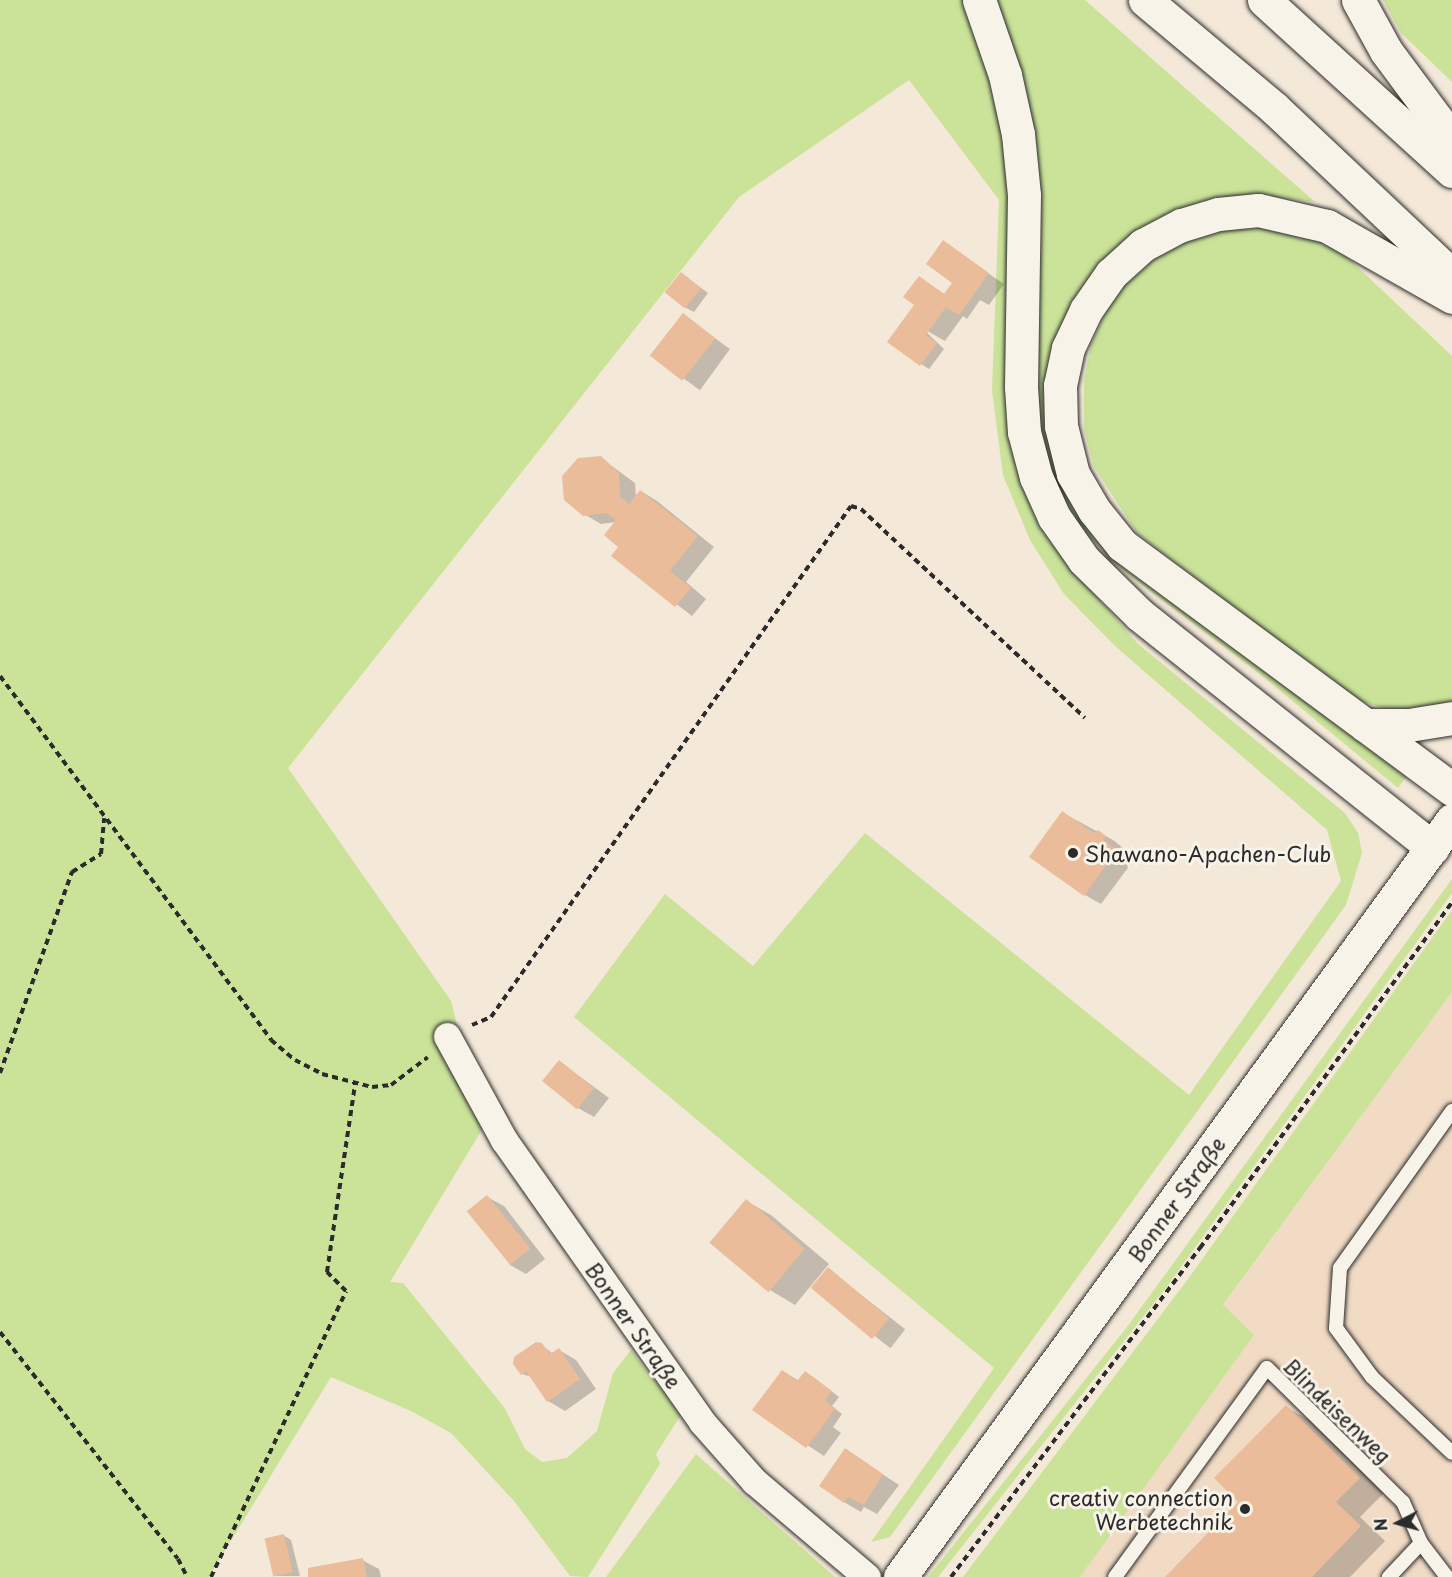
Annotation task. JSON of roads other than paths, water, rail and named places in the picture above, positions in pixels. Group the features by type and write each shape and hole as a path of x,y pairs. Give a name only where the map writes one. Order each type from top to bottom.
{"main road":[{"path":"979,0 1005,75 1018,134 1024,195 1021,387 1024,432 1036,477 1054,517 1084,560 1140,615 1442,847"},
{"path":"1145,0 1274,108 1452,276"},
{"path":"1264,0 1452,171"},
{"path":"1358,0 1386,51 1452,140"},
{"path":"1452,297 1327,226 1258,210 1218,214 1162,235 1119,266 1086,310 1068,348 1060,385 1061,426 1073,474 1094,510 1122,545 1161,577 1452,789"},
{"path":"1365,725 1420,724 1452,717"},
{"name":"Bonner Straße","path":"900,1577 1442,847 1452,820"}],"street":[{"name":"Bonner Straße","path":"447,1036 504,1140 702,1422 754,1481 867,1577"}],"lane":[{"path":"1452,1111 1340,1268 1336,1328 1372,1377 1452,1453"},
{"name":"Blindeisenweg","path":"1115,1577 1266,1368 1403,1502 1420,1543 1447,1577"},
{"path":"1389,1577 1420,1543"}],"place":[{"name":"Shawano-Apachen-Club","path":"1073,853"},
{"name":"creativ connection Werbetechnik","path":"1245,1509"}]}
